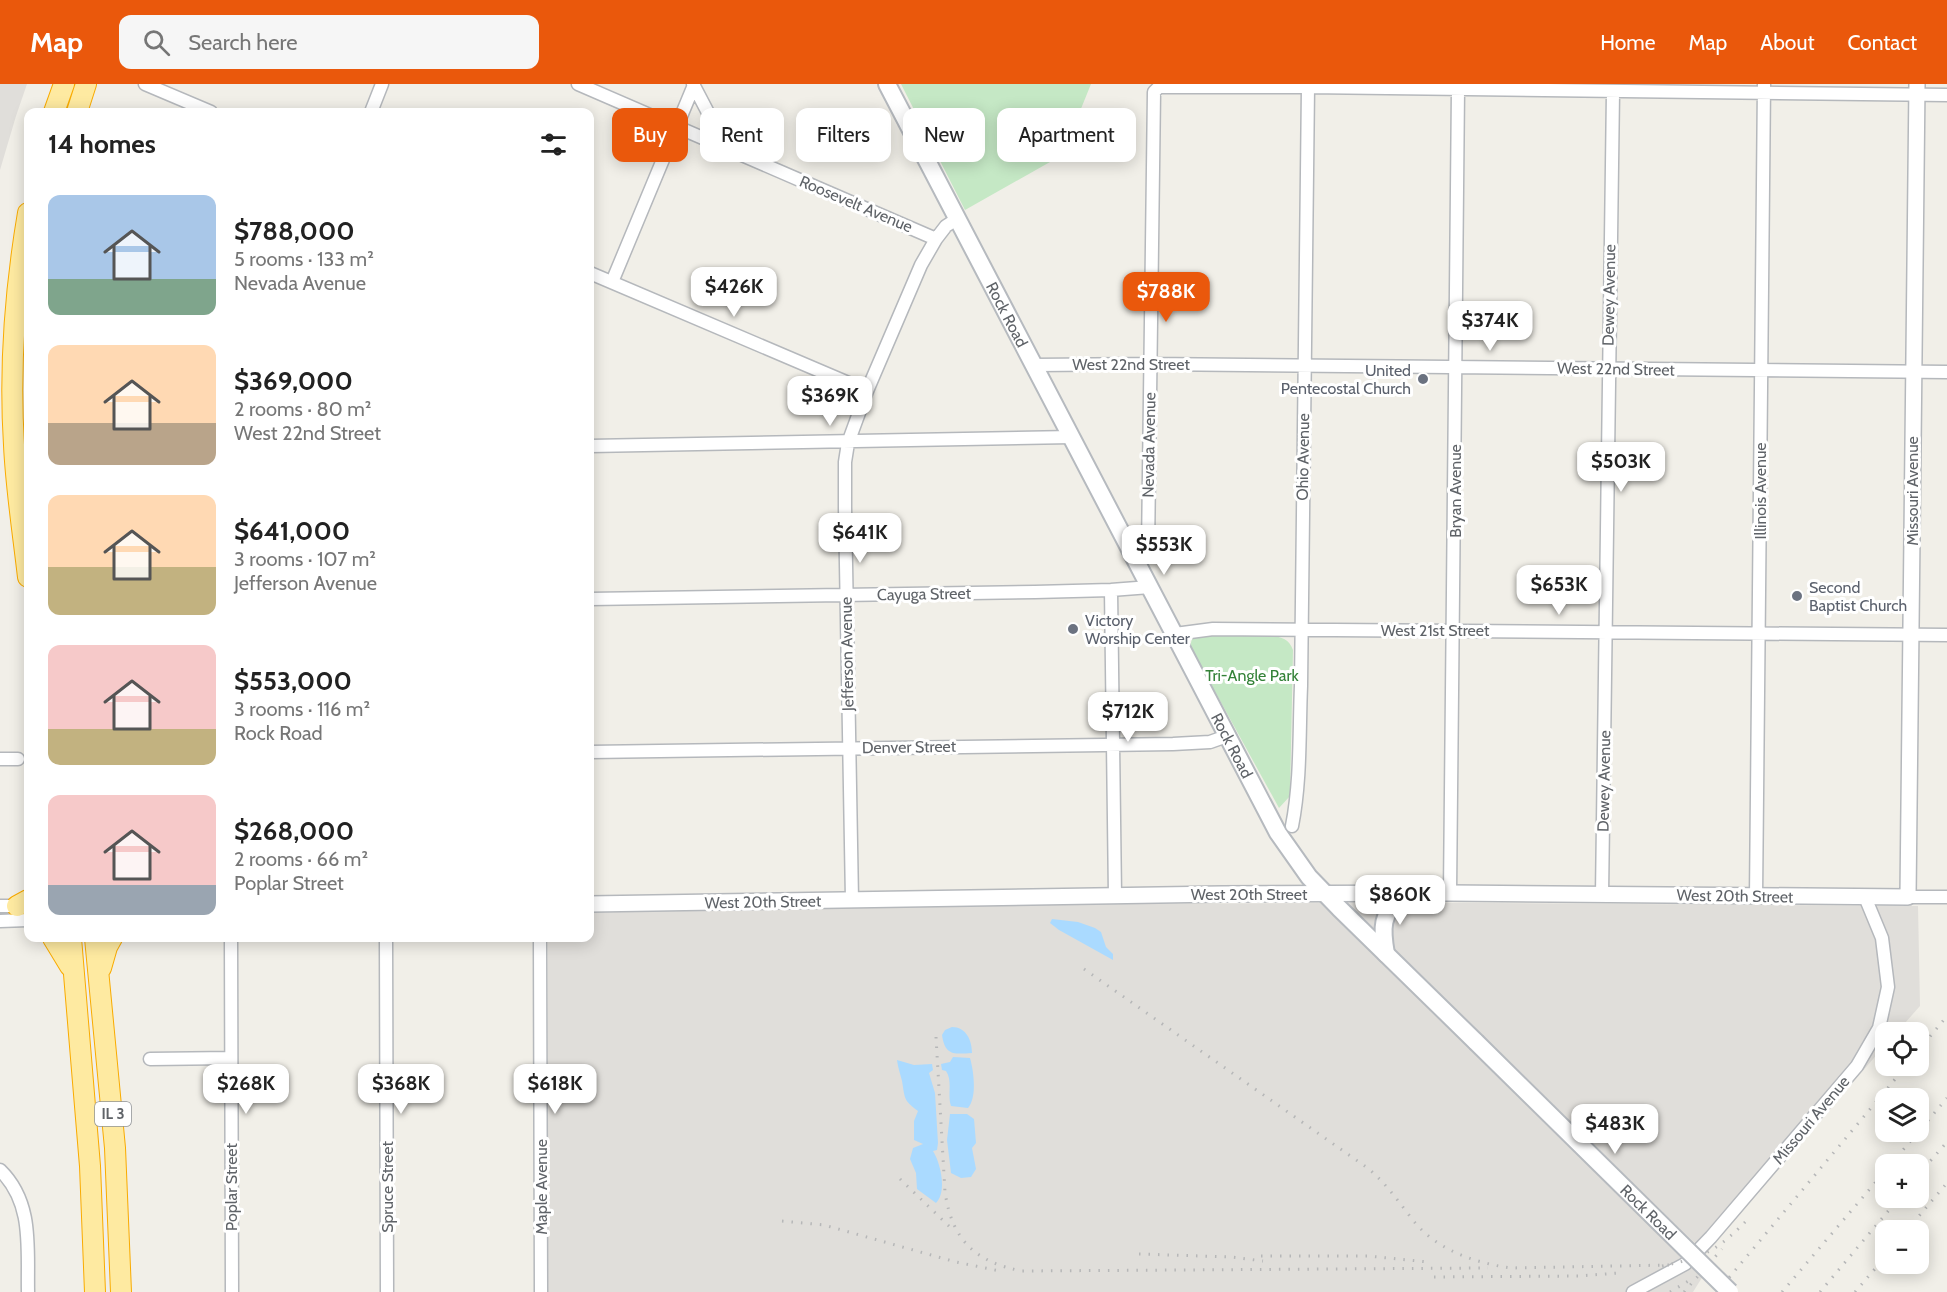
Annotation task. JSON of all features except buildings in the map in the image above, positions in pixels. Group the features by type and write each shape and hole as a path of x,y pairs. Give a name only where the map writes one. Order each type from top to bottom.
{"highway":[{"path":"55,108 64,84"},
{"path":"78,108 86,84"},
{"path":"24,240 17,287 12,391 14,446 24,540"},
{"path":"56,942 68,961 75,982"},
{"name":"IL 3","path":"71,942 90,1166 95,1292"},
{"name":"IL 3","path":"95,942 115,1148 120,1292"},
{"path":"100,979 102,960 110,942"}],"main road":[{"name":"Rock Road","path":"887,84 1278,833 1309,877 1730,1292"},
{"path":"1386,954 1382,934 1383,921 1388,909 1400,894"}],"street":[{"path":"145,84 202,108"},
{"path":"373,108 382,84"},
{"name":"Roosevelt Avenue","path":"578,84 635,108"},
{"path":"684,108 693,85"},
{"path":"693,85 705,108"},
{"path":"1277,85 1415,86 1613,92 1916,89 1947,95"},
{"name":"Nevada Avenue","path":"1148,549 1154,92 1159,87 1277,85"},
{"name":"Ohio Avenue","path":"1292,826 1298,777 1308,87"},
{"name":"Bryan Avenue","path":"1450,894 1458,89"},
{"name":"Illinois Avenue","path":"1756,897 1764,89"},
{"name":"Missouri Avenue","path":"1908,897 1916,89"},
{"name":"Dewey Avenue","path":"1602,894 1613,92"},
{"path":"612,282 662,162"},
{"name":"Roosevelt Avenue","path":"760,162 936,239"},
{"name":"Jefferson Avenue","path":"852,900 845,485 848,442 901,308 921,265 946,226 957,219"},
{"path":"594,275 867,391"},
{"name":"West 22nd Street","path":"1034,365 1150,364 1947,372"},
{"path":"594,446 1072,437"},
{"name":"Cayuga Street","path":"594,599 1111,590 1150,587"},
{"path":"1111,590 1115,896"},
{"name":"West 21st Street","path":"1175,634 1213,629 1947,634"},
{"name":"Denver Street","path":"594,752 1210,742 1227,736"},
{"path":"0,759 18,759"},
{"name":"West 20th Street","path":"594,903 1326,894 1908,897"},
{"name":"Missouri Avenue","path":"1633,1292 1689,1260 1857,1066 1874,1038 1879,1028 1888,987 1882,938 1865,897"},
{"path":"1908,897 1947,897"},
{"path":"0,921 20,908"},
{"name":"Poplar Street","path":"231,942 232,1292"},
{"name":"Spruce Street","path":"386,942 387,1292"},
{"name":"Maple Avenue","path":"540,942 541,1292"},
{"path":"150,1059 231,1058"},
{"path":"0,1170 13,1184 24,1211 28,1230 28,1292"}],"shaded area":[{"path":"0,84 27,84 0,170"},
{"path":"1346,902 1918,906 1920,1006 1906,1022 1875,1022 1875,1057 1706,1254"},
{"path":"1323,903 1703,1276 1693,1292 548,1292 548,942 594,942 594,912 1014,904"}],"green space":[{"path":"901,84 1091,84 1081,108 997,108 997,162 1050,162 965,210 941,162 985,162 985,108 913,108"},
{"name":"Tri-Angle Park","path":"1199,636 1275,636 1285,639 1293,650 1290,796 1279,808 1190,646 1192,639"}],"water":[{"path":"1052,919 1078,922 1101,932 1106,947 1113,954 1113,960 1059,930 1050,923"},
{"path":"952,1027 961,1029 967,1035 972,1053 955,1053 945,1047 942,1035 945,1030"},
{"path":"953,1057 970,1058 974,1091 968,1108 951,1106 949,1079 946,1071 942,1070 941,1064 950,1062"},
{"path":"897,1060 914,1065 932,1064 933,1070 929,1073 935,1093 938,1143 937,1150 933,1151 940,1170 942,1185 936,1203 917,1189 916,1173 910,1159 913,1148 923,1144 914,1140 914,1121 918,1111 906,1098"},
{"path":"950,1114 967,1114 974,1119 976,1143 972,1148 976,1169 971,1177 961,1178 951,1173 947,1140"}],"railway":[{"path":"1084,969 1369,1169 1419,1227 1441,1245 1454,1252 1468,1258 1510,1268 1669,1265"},
{"path":"1929,1038 1947,1016"},
{"path":"936,1037 945,1192 948,1209 960,1236 968,1246 991,1262 1022,1271 1488,1268"},
{"path":"1717,1292 1898,1076"},
{"path":"1899,1154 1947,1098"},
{"path":"1929,1162 1947,1142"},
{"path":"900,1179 952,1229"},
{"path":"1782,1292 1875,1183"},
{"path":"1916,1220 1947,1183"},
{"path":"1820,1292 1891,1208"},
{"path":"1662,1266 1690,1259 1711,1250 1721,1244 1751,1216"},
{"path":"782,1221 824,1225 956,1262 1000,1271"},
{"path":"1684,1292 1722,1249"},
{"path":"1139,1254 1232,1257 1263,1261"},
{"path":"1261,1256 1368,1256 1428,1262"},
{"path":"1855,1292 1875,1269"},
{"path":"1434,1277 1579,1276 1618,1273"},
{"path":"1670,1292 1690,1280"}],"place":[{"name":"United Pentecostal Church","path":"1423,379"},
{"name":"Second Baptist Church","path":"1797,596"},
{"name":"Victory Worship Center","path":"1073,629"}]}
